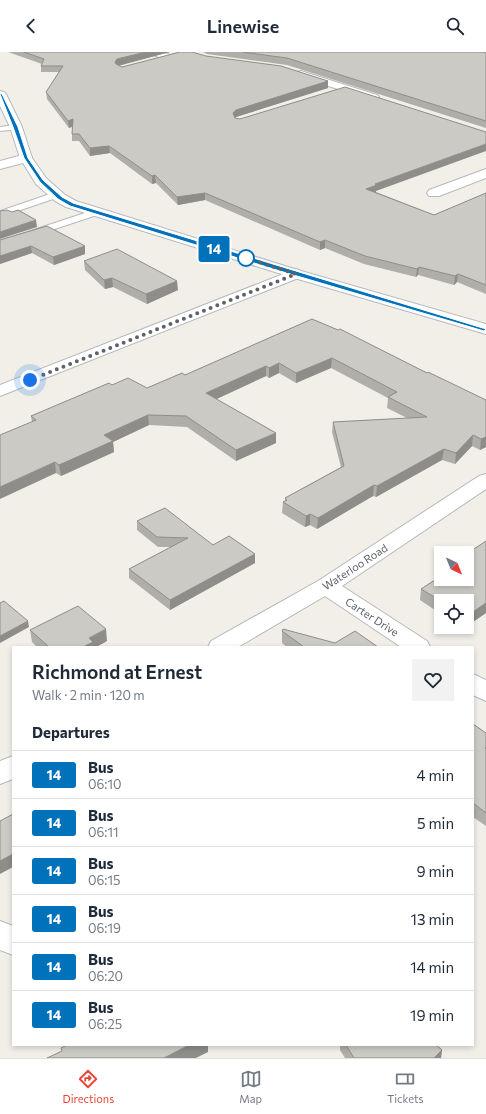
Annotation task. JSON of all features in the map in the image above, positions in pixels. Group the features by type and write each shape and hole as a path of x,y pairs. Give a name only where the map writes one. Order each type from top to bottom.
{"street":[{"path":"153,56 168,57 181,54"},
{"path":"290,70 382,100"},
{"path":"323,95 345,88"},
{"path":"0,94 16,127 26,158 41,181 56,195 71,204 94,213 296,274 486,329"},
{"path":"0,165 26,158"},
{"path":"434,193 486,172"},
{"path":"0,391 296,274"},
{"name":"Waterloo Road","path":"222,646 326,586 486,480"},
{"name":"Carter Drive","path":"326,586 416,646"},
{"path":"474,684 486,692"},
{"path":"0,774 12,767"},
{"path":"0,934 12,941"}],"lane":[{"path":"0,128 16,127"},
{"path":"0,214 56,195"},
{"path":"0,244 94,213"}],"building":[{"path":"24,52 146,52 117,59 115,62 116,64 122,67 180,52 192,52 206,56 281,66 328,81 236,110 233,113 235,118 240,119 345,87 486,132 486,144 375,184 377,185 366,189 434,215 486,193 486,285 458,274 455,276 419,267 417,269 365,256 325,240 320,242 205,193 177,197 155,175 152,176 109,146 90,148 79,134 72,134 73,119 68,121 46,92 63,66 41,66 44,59"},
{"path":"242,52 483,52 486,53 486,121 287,58"},
{"path":"7,210 12,212 18,210 36,220 0,232 0,211"},
{"path":"47,226 85,246 53,257 31,246 0,256 0,240"},
{"path":"117,249 177,281 146,294 112,278 104,280 84,261"},
{"path":"312,319 338,330 340,329 427,373 428,372 486,400 486,437 481,439 473,435 456,453 444,449 377,486 374,485 318,518 310,514 306,516 283,502 287,500 285,498 344,466 333,422 427,417 388,397 397,392 332,358 296,373 279,363 269,368 266,366 206,393 276,433 236,450 186,416 148,415 104,435 113,441 59,465 55,462 0,487 0,435 36,420 31,416 109,383 112,385 128,378 147,388 182,373 185,375"},
{"path":"165,508 213,545 229,536 255,554 170,600 129,569 188,538 157,537 137,521"},
{"path":"486,541 486,603 474,611 474,594 434,594 434,597 421,589 434,581 434,586 474,586 474,549"},
{"path":"4,601 28,621 0,636 0,603"},
{"path":"78,606 106,629 89,638 93,642 85,646 48,646 30,630"},
{"path":"283,629 335,643 355,631 377,646 303,646 282,631"},
{"path":"474,725 486,733 486,813 474,804"},
{"path":"12,815 12,855 0,861 0,821"},
{"path":"65,1046 187,1046 164,1058 47,1058 62,1051 61,1048"},
{"path":"347,1046 437,1046 442,1050 434,1058 354,1058"}],"bus line":[{"name":"14","path":"0,94 16,127 26,158 41,181 60,198 71,204 94,213 486,329"}],"route":[{"path":"30,380 296,274 246,258"}]}
